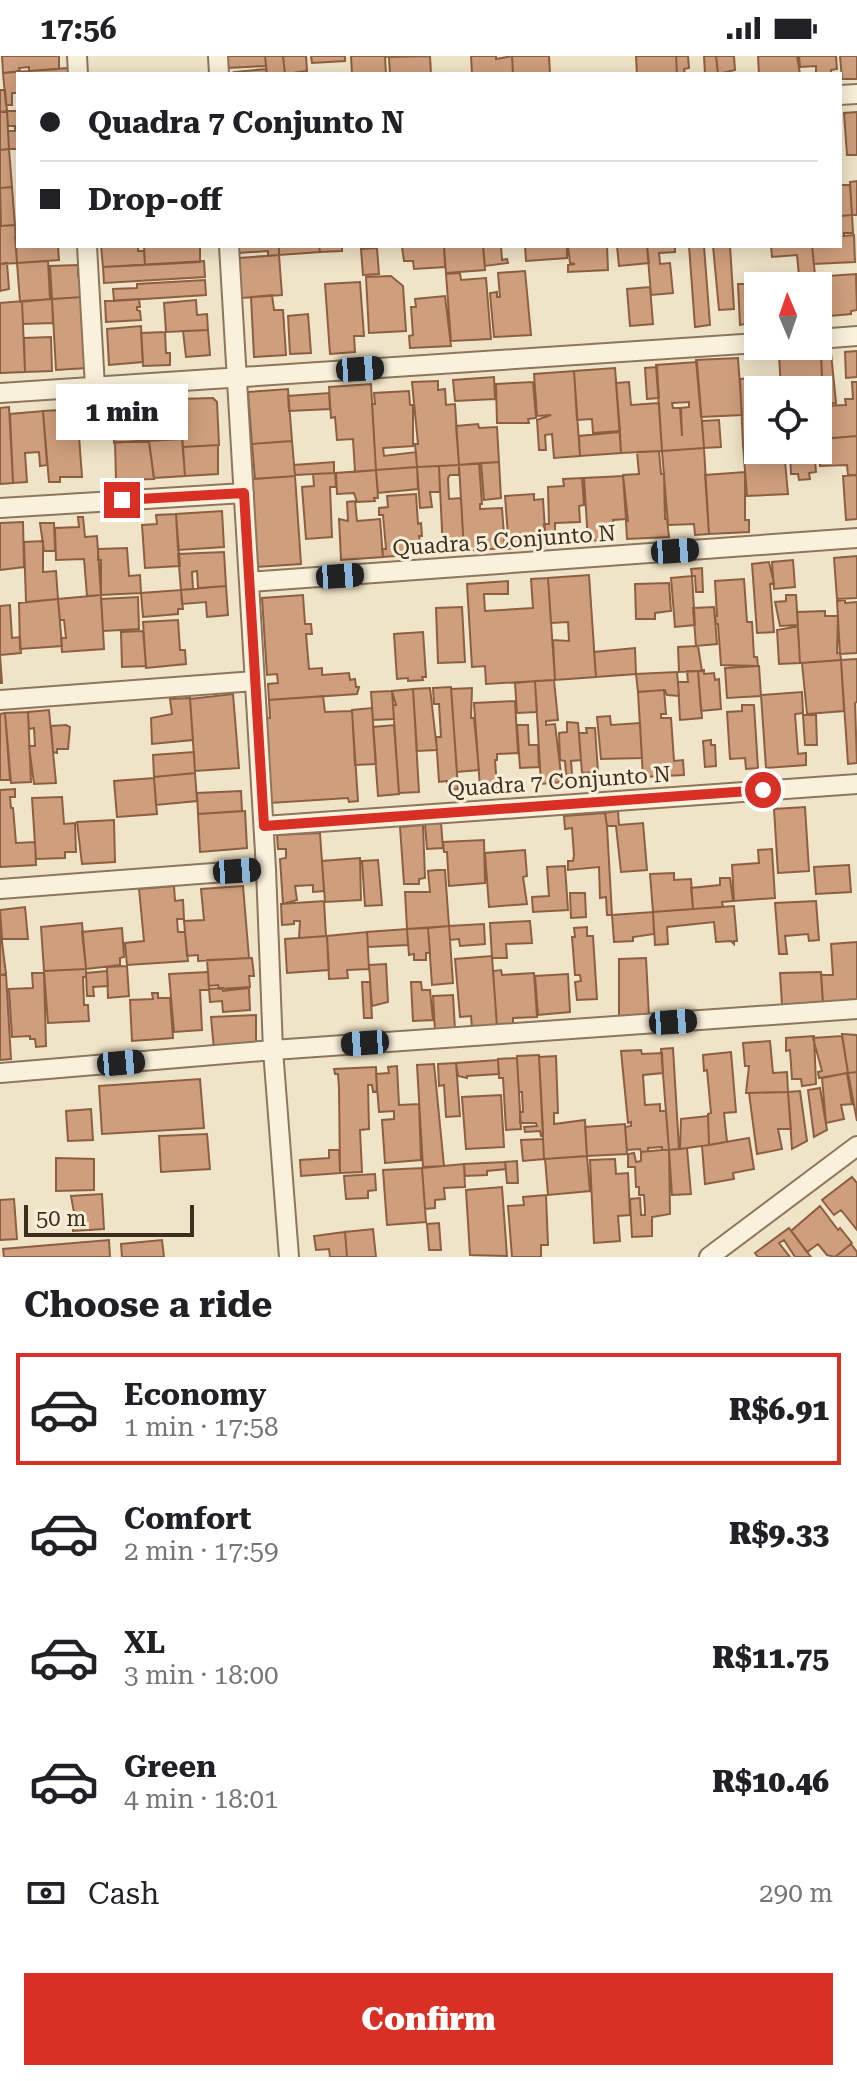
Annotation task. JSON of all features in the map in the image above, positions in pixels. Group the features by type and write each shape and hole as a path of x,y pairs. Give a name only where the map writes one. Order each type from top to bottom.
{"street":[{"path":"87,248 95,387"},
{"path":"229,248 264,826 273,1050 289,1257"},
{"path":"832,338 857,336"},
{"path":"0,393 744,344"},
{"path":"0,508 244,493"},
{"name":"Quadra 5 Conjunto N","path":"249,582 857,538"},
{"path":"0,700 255,681"},
{"name":"Quadra 7 Conjunto N","path":"264,826 857,784"},
{"path":"0,889 266,869"},
{"path":"0,1073 273,1050 857,1009"},
{"path":"709,1257 857,1146"}],"building":[{"path":"2,56 59,56 59,69 29,71 29,67 3,73"},
{"path":"224,56 265,56 266,66 227,68"},
{"path":"265,56 283,56 285,72 267,72"},
{"path":"283,56 306,56 307,71 285,72"},
{"path":"311,56 345,56 345,61 312,63"},
{"path":"351,56 388,56 385,58 386,72 352,72"},
{"path":"430,56 431,72 390,72 389,57"},
{"path":"471,56 496,56 496,59 512,56 513,72 472,72"},
{"path":"512,56 549,56 550,72 513,72"},
{"path":"636,56 676,56 677,72 637,72"},
{"path":"676,56 688,56 689,68 684,69 685,72 677,72"},
{"path":"704,56 716,56 718,72 705,72"},
{"path":"716,56 734,56 735,70 718,72"},
{"path":"758,56 797,56 800,72 759,72"},
{"path":"799,56 836,56 837,69 831,72 816,72 816,66 800,67"},
{"path":"840,56 857,56 857,79 842,79"},
{"path":"68,68 69,72 16,72"},
{"path":"266,69 267,72 234,72"},
{"path":"16,72 16,93 12,93 12,105 6,105 3,73"},
{"path":"0,90 5,90 7,111 0,112"},
{"path":"7,111 16,111 16,149 9,149 8,131 15,131 15,126 8,126"},
{"path":"7,111 9,149 0,150 0,112"},
{"path":"857,112 857,155 847,155 844,113"},
{"path":"9,149 12,187 0,188 0,150"},
{"path":"857,181 857,215 852,215 850,182"},
{"path":"842,185 850,185 852,215 842,216"},
{"path":"12,187 15,225 1,226 0,188"},
{"path":"852,215 853,233 844,233 844,236 854,235 855,262 814,264 812,248 842,248 842,216"},
{"path":"15,225 17,263 0,264 0,226"},
{"path":"15,237 16,248 58,248 59,260 17,263"},
{"path":"101,248 138,248 138,251 144,251 145,265 103,267"},
{"path":"144,248 200,248 200,262 145,265"},
{"path":"238,248 279,248 279,255 268,256 268,251 239,253"},
{"path":"279,248 319,248 320,252 279,255"},
{"path":"319,248 342,248 342,251 320,252"},
{"path":"377,248 379,274 363,275 361,249"},
{"path":"402,248 444,248 445,267 414,269 413,261 404,261"},
{"path":"444,248 483,248 485,270 446,273"},
{"path":"483,248 501,248 502,260 507,259 508,263 485,266"},
{"path":"525,248 567,248 567,258 526,261"},
{"path":"568,248 607,248 608,270 568,272 568,265 575,264 570,263"},
{"path":"617,248 647,248 649,263 619,266"},
{"path":"647,248 675,248 675,252 659,253 660,264 670,263 673,293 651,295"},
{"path":"689,248 704,248 710,325 695,327"},
{"path":"713,248 730,248 734,309 719,310"},
{"path":"771,248 812,248 815,272 799,272 797,255 772,257"},
{"path":"279,255 282,295 241,298 239,258"},
{"path":"48,261 50,299 20,302 17,263"},
{"path":"204,261 205,277 104,283 103,267"},
{"path":"7,263 9,289 0,291 0,264"},
{"path":"78,265 83,297 52,299 50,266"},
{"path":"525,271 531,335 494,337 490,293 497,292 497,297 500,297 498,273"},
{"path":"460,273 461,280 486,278 491,339 451,341 446,274"},
{"path":"856,274 857,310 851,311 851,314 832,316 832,276"},
{"path":"391,276 403,286 406,331 369,333 366,277"},
{"path":"205,280 206,295 114,301 113,289 137,288 137,284"},
{"path":"360,282 364,336 354,336 355,352 330,354 325,284"},
{"path":"738,284 744,284 744,324 740,325"},
{"path":"650,287 653,324 630,326 627,289"},
{"path":"272,295 274,310 283,310 286,355 254,357 251,297"},
{"path":"445,296 451,346 410,348 409,336 413,335 411,307 416,307 415,299"},
{"path":"83,297 87,368 56,370 52,299"},
{"path":"52,299 53,323 23,324 22,301"},
{"path":"139,299 140,307 137,310 140,311 141,320 106,322 105,301"},
{"path":"196,300 197,315 207,314 208,330 166,332 164,303"},
{"path":"22,301 25,372 0,373 0,303"},
{"path":"308,314 311,353 290,354 288,316"},
{"path":"141,326 143,362 109,365 107,329"},
{"path":"208,330 210,355 186,357 183,331"},
{"path":"165,332 170,365 143,366 141,333"},
{"path":"51,337 52,371 25,372 24,338"},
{"path":"857,351 857,377 846,378 845,352"},
{"path":"738,358 742,415 701,417 696,360"},
{"path":"779,360 821,360 822,376 780,376"},
{"path":"821,360 832,360 836,403 832,403 832,376 822,376"},
{"path":"697,362 704,448 662,451 656,365","holes":["689,402 689,407 681,408 682,436 680,408 673,408 672,403"]},
{"path":"657,367 659,398 647,399 645,368"},
{"path":"615,368 620,431 593,433 592,419 577,420 574,371"},
{"path":"574,371 580,456 554,458 552,434 545,435 546,450 539,450 537,420 551,415 537,416 534,374"},
{"path":"494,377 495,399 455,401 453,380"},
{"path":"740,379 744,379 743,445"},
{"path":"438,381 438,390 445,389 446,405 455,404 459,465 417,467 412,382"},
{"path":"533,382 536,418 528,419 529,423 497,423 496,384"},
{"path":"629,382 631,405 659,403 662,451 621,453 616,383"},
{"path":"852,382 857,382 857,436 832,438 832,406 846,405 845,399 853,399"},
{"path":"371,384 376,470 355,472 353,439 337,440 335,417 331,418 329,387"},
{"path":"288,389 292,441 252,444 248,392"},
{"path":"409,391 410,405 413,405 413,446 383,448 384,456 416,452 417,467 376,470 374,393"},
{"path":"329,393 330,409 289,411 288,396"},
{"path":"213,398 217,402 219,445 183,447 179,399"},
{"path":"179,399 182,439 149,441 145,403"},
{"path":"145,403 149,440 114,443 111,404"},
{"path":"9,407 13,483 0,484 0,408"},
{"path":"77,409 82,477 60,477 60,482 49,482 43,411"},
{"path":"43,411 47,465 40,466 39,452 25,453 27,482 13,483 10,414"},
{"path":"719,420 721,447 704,448 702,421"},
{"path":"478,424 479,428 497,427 499,462 459,465 456,426"},
{"path":"620,432 621,453 580,456 579,436"},
{"path":"857,436 857,475 848,475 847,465 820,466 832,464 832,438"},
{"path":"182,439 185,476 154,478 149,441"},
{"path":"292,441 295,476 255,479 252,444"},
{"path":"115,442 149,442 154,479 116,480"},
{"path":"218,445 218,474 185,476 183,447"},
{"path":"704,448 709,534 695,535 694,524 668,525 662,451"},
{"path":"659,451 661,474 664,473 665,519 669,537 627,539 623,475 639,474 637,452"},
{"path":"334,462 334,473 295,475 294,465"},
{"path":"499,462 501,498 484,500 481,463"},
{"path":"479,463 480,509 502,508 505,548 464,551 459,465"},
{"path":"744,464 785,464 788,494 747,496"},
{"path":"791,464 815,464 816,472 809,473 810,479 799,480 798,474 791,474"},
{"path":"459,465 459,475 448,478 449,499 461,498 464,551 443,552 439,466"},
{"path":"439,466 440,492 430,492 432,507 420,508 417,467"},
{"path":"417,467 418,489 378,493 376,470"},
{"path":"376,470 378,498 374,498 375,501 357,502 354,493 337,494 336,473"},
{"path":"745,472 745,520 749,520 749,532 709,534 705,475"},
{"path":"335,473 336,487 330,487 332,537 306,539 302,487 314,486 313,474"},
{"path":"857,475 857,519 846,520 843,476"},
{"path":"295,476 301,564 256,567 252,479"},
{"path":"623,476 626,519 613,520 615,539 588,541 584,478"},
{"path":"582,478 584,505 579,506 580,522 555,523 555,543 546,544 544,524 549,524 548,487 564,486 563,479"},
{"path":"416,494 422,554 383,557 382,549 386,549 383,515 379,515 379,508 388,507 387,496"},
{"path":"534,494 534,500 543,499 546,546 505,549 504,536 508,536 505,496"},
{"path":"355,501 357,521 380,519 383,557 341,560 339,519 348,521 347,502"},
{"path":"222,511 224,547 178,550 176,514"},
{"path":"176,514 180,566 145,568 142,525 157,524 156,515"},
{"path":"78,517 83,517 85,537 97,536 101,595 87,596 84,559 56,560 55,528 79,527"},
{"path":"23,522 24,567 0,570 0,523"},
{"path":"40,523 54,523 55,551 44,551"},
{"path":"43,541 43,572 56,571 58,599 26,602 24,542"},
{"path":"127,548 129,576 140,575 141,593 101,595 98,549"},
{"path":"224,552 226,586 198,588 197,571 192,572 193,589 181,590 178,554"},
{"path":"857,556 857,598 837,599 834,558"},
{"path":"793,560 795,587 774,589 772,562"},
{"path":"769,562 774,583 770,584 774,632 757,633 752,564"},
{"path":"702,568 703,592 696,592 695,576 692,576 691,569"},
{"path":"589,575 596,677 555,680 553,640 569,641 568,622 551,623 548,578"},
{"path":"692,576 695,625 675,627 671,578"},
{"path":"548,578 555,680 486,684 485,666 472,667 467,584 508,581 508,594 484,594 485,611 533,608 531,579"},
{"path":"744,579 747,622 752,622 754,657 757,657 758,666 721,665 715,616 715,581"},
{"path":"669,583 671,611 655,613 655,619 636,619 635,584"},
{"path":"226,586 228,615 207,617 206,602 182,604 181,590"},
{"path":"181,590 183,609 178,609 178,614 143,617 141,593"},
{"path":"101,595 104,649 62,652 61,638 66,638 58,599"},
{"path":"303,595 305,624 311,624 312,634 306,634 309,669 322,668 322,675 349,673 350,680 355,679 356,687 359,687 357,694 269,700 268,684 278,683 277,674 267,675 262,598"},
{"path":"786,595 796,595 798,625 780,626 775,602 786,601"},
{"path":"138,597 139,629 103,631 101,599"},
{"path":"58,599 62,646 20,649 19,603"},
{"path":"845,600 845,603 857,602 857,653 840,654 837,601"},
{"path":"10,605 12,638 20,637 21,653 0,655 0,606"},
{"path":"462,607 465,662 438,663 436,608"},
{"path":"714,607 717,644 696,646 693,608"},
{"path":"825,611 825,616 838,616 837,653 840,652 841,660 800,663 797,612"},
{"path":"178,620 180,650 185,650 186,664 146,668 143,622"},
{"path":"798,627 800,663 779,664 777,630"},
{"path":"143,631 146,666 122,667 121,632"},
{"path":"423,632 426,677 422,677 423,680 397,679 394,634"},
{"path":"698,646 702,671 679,672 678,647"},
{"path":"635,648 636,674 596,677 594,652"},
{"path":"857,659 857,763 848,764 841,660"},
{"path":"841,660 844,711 807,714 802,663"},
{"path":"759,666 761,696 727,698 725,668"},
{"path":"704,670 704,674 714,673 715,680 719,679 721,709 701,711 698,671"},
{"path":"687,671 698,671 702,718 680,720 678,682 688,682"},
{"path":"677,672 679,696 667,695 665,690 638,692 636,674"},
{"path":"554,680 558,720 546,721 546,725 555,724 562,782 541,784 535,681"},
{"path":"535,681 537,712 517,713 515,683"},
{"path":"451,687 458,789 447,790 447,781 439,782 436,737 441,737 439,704 434,704 433,688"},
{"path":"430,688 437,750 417,751 413,689"},
{"path":"472,688 471,718 474,718 479,770 457,772 451,689"},
{"path":"413,689 419,792 399,793 393,705 396,705 392,691"},
{"path":"664,690 666,714 661,714 661,718 671,718 674,761 683,760 684,775 643,777 638,692"},
{"path":"392,691 394,719 373,720 371,692"},
{"path":"802,692 803,713 795,714 798,754 806,753 806,765 766,768 761,695"},
{"path":"233,694 239,768 195,771 190,699"},
{"path":"323,696 325,712 352,711 358,801 349,802 348,798 270,803 264,719 270,718 269,700"},
{"path":"190,698 193,740 152,744 151,718 172,714 170,699"},
{"path":"515,701 518,753 497,754 497,787 480,788 474,703"},
{"path":"742,705 754,705 758,768 746,769 745,758 730,759 727,712 742,711"},
{"path":"372,708 376,764 355,765 352,710"},
{"path":"49,710 56,783 34,784 29,746 35,746 34,728 29,729 28,712"},
{"path":"28,712 31,782 11,783 5,713"},
{"path":"5,713 10,780 0,780 0,714"},
{"path":"803,715 816,715 817,745 805,745"},
{"path":"610,716 611,725 640,723 642,758 601,759 597,717"},
{"path":"567,722 578,723 581,760 571,761 572,774 569,775 566,774 565,761 560,760 559,733 567,732"},
{"path":"394,725 399,794 378,796 373,727"},
{"path":"517,725 528,725 529,745 538,745 539,767 520,768"},
{"path":"51,726 70,727 68,749 53,752"},
{"path":"586,728 595,728 598,772 582,773 579,733 587,733"},
{"path":"711,740 711,745 715,745 716,766 705,767 703,741"},
{"path":"194,752 195,773 154,777 153,755"},
{"path":"195,773 197,801 156,805 154,777"},
{"path":"154,778 157,814 117,817 114,781"},
{"path":"15,789 15,797 10,797 16,843 35,842 36,865 0,867 0,790"},
{"path":"241,791 242,811 198,814 197,793"},
{"path":"62,797 64,824 75,823 76,852 65,852 65,858 36,859 32,798"},
{"path":"805,807 809,871 778,873 774,809"},
{"path":"245,811 247,848 200,852 198,814"},
{"path":"618,811 619,825 643,823 647,870 621,872 616,826 607,826 605,813"},
{"path":"605,813 612,915 607,915 606,897 600,898 599,867 568,870 568,861 573,861 574,855 572,828 565,829 564,816"},
{"path":"114,820 115,862 82,864 77,822"},
{"path":"441,823 443,848 427,849 425,824"},
{"path":"423,825 425,878 419,879 419,884 404,884 400,827"},
{"path":"320,833 324,891 313,892 313,885 295,886 297,900 283,904 280,859 286,858 286,849 278,849 277,835"},
{"path":"484,840 485,883 449,886 447,852 444,852 443,842"},
{"path":"772,849 775,898 734,901 732,865 759,863 758,850"},
{"path":"525,850 527,876 523,877 527,904 489,907 485,853"},
{"path":"360,858 361,900 325,902 322,861"},
{"path":"378,860 382,905 365,906 362,861"},
{"path":"849,865 851,892 816,894 814,867"},
{"path":"565,866 568,910 533,912 532,897 549,896 547,867"},
{"path":"445,870 449,926 407,929 405,892 430,892 428,871"},
{"path":"674,873 674,880 691,879 693,909 653,912 650,874"},
{"path":"720,878 730,878 733,901 722,902 723,907 693,909 691,888 720,885"},
{"path":"174,886 175,901 183,900 184,919 177,919 178,932 185,932 188,961 127,965 125,943 144,941 139,889"},
{"path":"243,886 249,958 198,961 198,955 187,956 184,921 204,920 201,889"},
{"path":"570,893 585,893 586,917 571,918"},
{"path":"324,901 326,936 299,938 300,921 282,925 281,904"},
{"path":"816,901 819,940 809,941 808,934 785,936 787,954 779,954 775,903"},
{"path":"734,906 737,941 734,944 731,941 716,942 714,922 667,927 668,944 655,945 653,912"},
{"path":"25,907 28,939 2,939 0,910"},
{"path":"653,912 654,934 633,937 633,941 614,942 612,915"},
{"path":"530,921 532,943 506,944 507,958 492,958 490,923"},
{"path":"82,923 86,969 44,971 41,927"},
{"path":"484,924 485,944 460,946 459,939 450,940 449,926"},
{"path":"0,926 6,974 0,975"},
{"path":"449,926 453,983 432,985 428,928"},
{"path":"587,927 587,936 593,936 597,999 577,1000 575,982 581,981 580,975 575,975 572,937 575,937 574,928"},
{"path":"122,928 124,957 120,958 120,965 86,969 82,932"},
{"path":"428,928 430,953 426,953 426,960 414,960 414,954 409,955 407,929"},
{"path":"407,929 408,945 368,947 367,932"},
{"path":"367,932 369,969 347,970 348,978 329,979 327,936"},
{"path":"327,936 329,970 287,973 285,939"},
{"path":"857,942 857,1002 823,1004 821,975 833,975 831,944"},
{"path":"492,956 497,1027 472,1028 471,1016 460,1017 455,959"},
{"path":"252,958 254,976 249,976 250,987 219,989 218,985 209,986 207,960"},
{"path":"646,958 649,1016 619,1017 619,959"},
{"path":"386,964 388,1002 372,1006 369,965"},
{"path":"127,966 129,996 108,998 107,967"},
{"path":"86,969 86,977 83,977 84,1005 88,1005 89,1021 48,1023 44,971"},
{"path":"501,970 502,975 534,973 537,1017 513,1018 513,1025 497,1026 493,971"},
{"path":"107,971 108,986 93,987 94,996 87,996 86,973"},
{"path":"208,972 209,990 200,990 202,1030 174,1032 169,974"},
{"path":"821,972 823,1002 782,1005 780,973"},
{"path":"32,973 44,973 46,1046 36,1047 35,1039 30,1039 30,1036 12,1037 9,989 33,988"},
{"path":"6,974 11,1059 0,1060 0,975"},
{"path":"568,974 570,1012 538,1015 535,976"},
{"path":"362,982 370,982 372,1018 364,1018"},
{"path":"411,982 421,982 422,990 430,990 433,1020 413,1021"},
{"path":"223,988 223,991 249,988 250,1010 223,1012 222,1001 210,1002 209,989"},
{"path":"152,993 158,993 158,998 170,998 173,1038 132,1041 130,1000 153,999"},
{"path":"453,995 455,1030 435,1031 433,996"},
{"path":"256,1015 256,1047 214,1050 211,1017"},
{"path":"842,1034 857,1035 857,1072 848,1073"},
{"path":"814,1036 816,1084 802,1086 801,1079 792,1079 786,1038"},
{"path":"842,1036 848,1073 819,1078 818,1072 822,1071 813,1038"},
{"path":"770,1041 773,1073 787,1072 788,1092 746,1093 749,1066 745,1066 743,1043"},
{"path":"673,1048 679,1149 669,1150 661,1049"},
{"path":"641,1050 642,1054 662,1053 663,1073 643,1075 645,1105 660,1104 660,1111 666,1111 669,1150 662,1150 662,1147 648,1148 648,1152 627,1150 625,1127 631,1126 631,1122 628,1123 621,1051"},
{"path":"731,1052 736,1112 724,1113 727,1142 709,1145 708,1114 711,1113 703,1055"},
{"path":"539,1055 543,1136 540,1131 525,1132 524,1127 537,1126 536,1123 520,1123 520,1112 523,1112 517,1056"},
{"path":"556,1056 558,1113 554,1113 554,1124 585,1120 587,1156 544,1159 539,1057"},
{"path":"517,1058 521,1129 506,1130 503,1078 499,1078 498,1059"},
{"path":"498,1060 499,1074 467,1078 458,1076 456,1063"},
{"path":"456,1063 460,1116 446,1117 444,1085 439,1086 438,1064"},
{"path":"434,1064 444,1166 423,1167 417,1065"},
{"path":"397,1066 399,1105 419,1104 421,1160 385,1163 382,1120 394,1119 394,1111 379,1112 376,1074 389,1073 388,1067"},
{"path":"376,1067 377,1091 373,1092 372,1085 368,1085 369,1129 360,1130 362,1172 340,1173 339,1088 338,1074 334,1069"},
{"path":"857,1072 857,1121 848,1073"},
{"path":"847,1073 852,1104 841,1105 844,1119 826,1123 822,1078"},
{"path":"200,1079 204,1128 102,1134 99,1086"},
{"path":"820,1088 827,1130 814,1137 808,1090"},
{"path":"800,1091 807,1141 792,1149 788,1092"},
{"path":"788,1092 791,1129 778,1129 782,1149 757,1154 749,1093"},
{"path":"501,1095 504,1147 466,1149 462,1097"},
{"path":"91,1109 93,1140 68,1141 66,1111"},
{"path":"708,1116 709,1145 680,1149 681,1119"},
{"path":"625,1124 627,1154 587,1156 585,1127"},
{"path":"207,1134 210,1169 161,1172 159,1136"},
{"path":"749,1138 754,1169 733,1173 734,1179 705,1184 702,1146"},
{"path":"543,1139 544,1159 523,1161 521,1140"},
{"path":"687,1148 691,1194 672,1195 669,1150"},
{"path":"329,1150 339,1150 340,1173 301,1176 300,1160 329,1158"},
{"path":"669,1150 670,1214 652,1217 652,1236 632,1237 630,1199 640,1198 641,1215 645,1215 645,1209 644,1195 639,1195 639,1187 636,1187 635,1167 628,1167 628,1154 634,1153 636,1162 641,1161 641,1152"},
{"path":"587,1156 590,1191 548,1195 545,1159"},
{"path":"56,1158 94,1159 94,1190 56,1191"},
{"path":"615,1159 616,1174 628,1173 630,1215 618,1216 620,1241 594,1243 590,1160"},
{"path":"517,1161 518,1183 507,1183 505,1162"},
{"path":"505,1162 506,1169 487,1171 487,1175 465,1176 464,1164"},
{"path":"464,1164 465,1187 444,1188 445,1199 435,1200 435,1208 425,1209 422,1168"},
{"path":"422,1168 426,1222 387,1225 383,1170"},
{"path":"375,1174 376,1190 368,1191 368,1198 346,1199 344,1176"},
{"path":"852,1177 857,1183 857,1230 841,1210 834,1215 822,1200"},
{"path":"502,1187 507,1256 470,1255 466,1190"},
{"path":"102,1194 104,1229 73,1231 73,1223 76,1223 71,1196"},
{"path":"546,1195 548,1245 541,1245 541,1257 512,1257 508,1206 524,1205 523,1197"},
{"path":"14,1199 17,1239 0,1240 0,1200"},
{"path":"820,1206 852,1243 835,1257 827,1255 818,1244 807,1252 791,1231"},
{"path":"439,1223 441,1250 429,1250 427,1224"},
{"path":"789,1228 811,1257 795,1257 784,1240 779,1243 790,1257 758,1257 755,1253"},
{"path":"373,1229 376,1257 347,1257 345,1232"},
{"path":"345,1232 347,1257 330,1257 329,1249 316,1250 314,1236"},
{"path":"109,1240 110,1257 4,1257 3,1249"},
{"path":"162,1240 164,1257 122,1257 121,1244"},
{"path":"851,1244 857,1257 835,1257"}],"route":[{"path":"122,500 244,493 264,826 763,790"}]}
